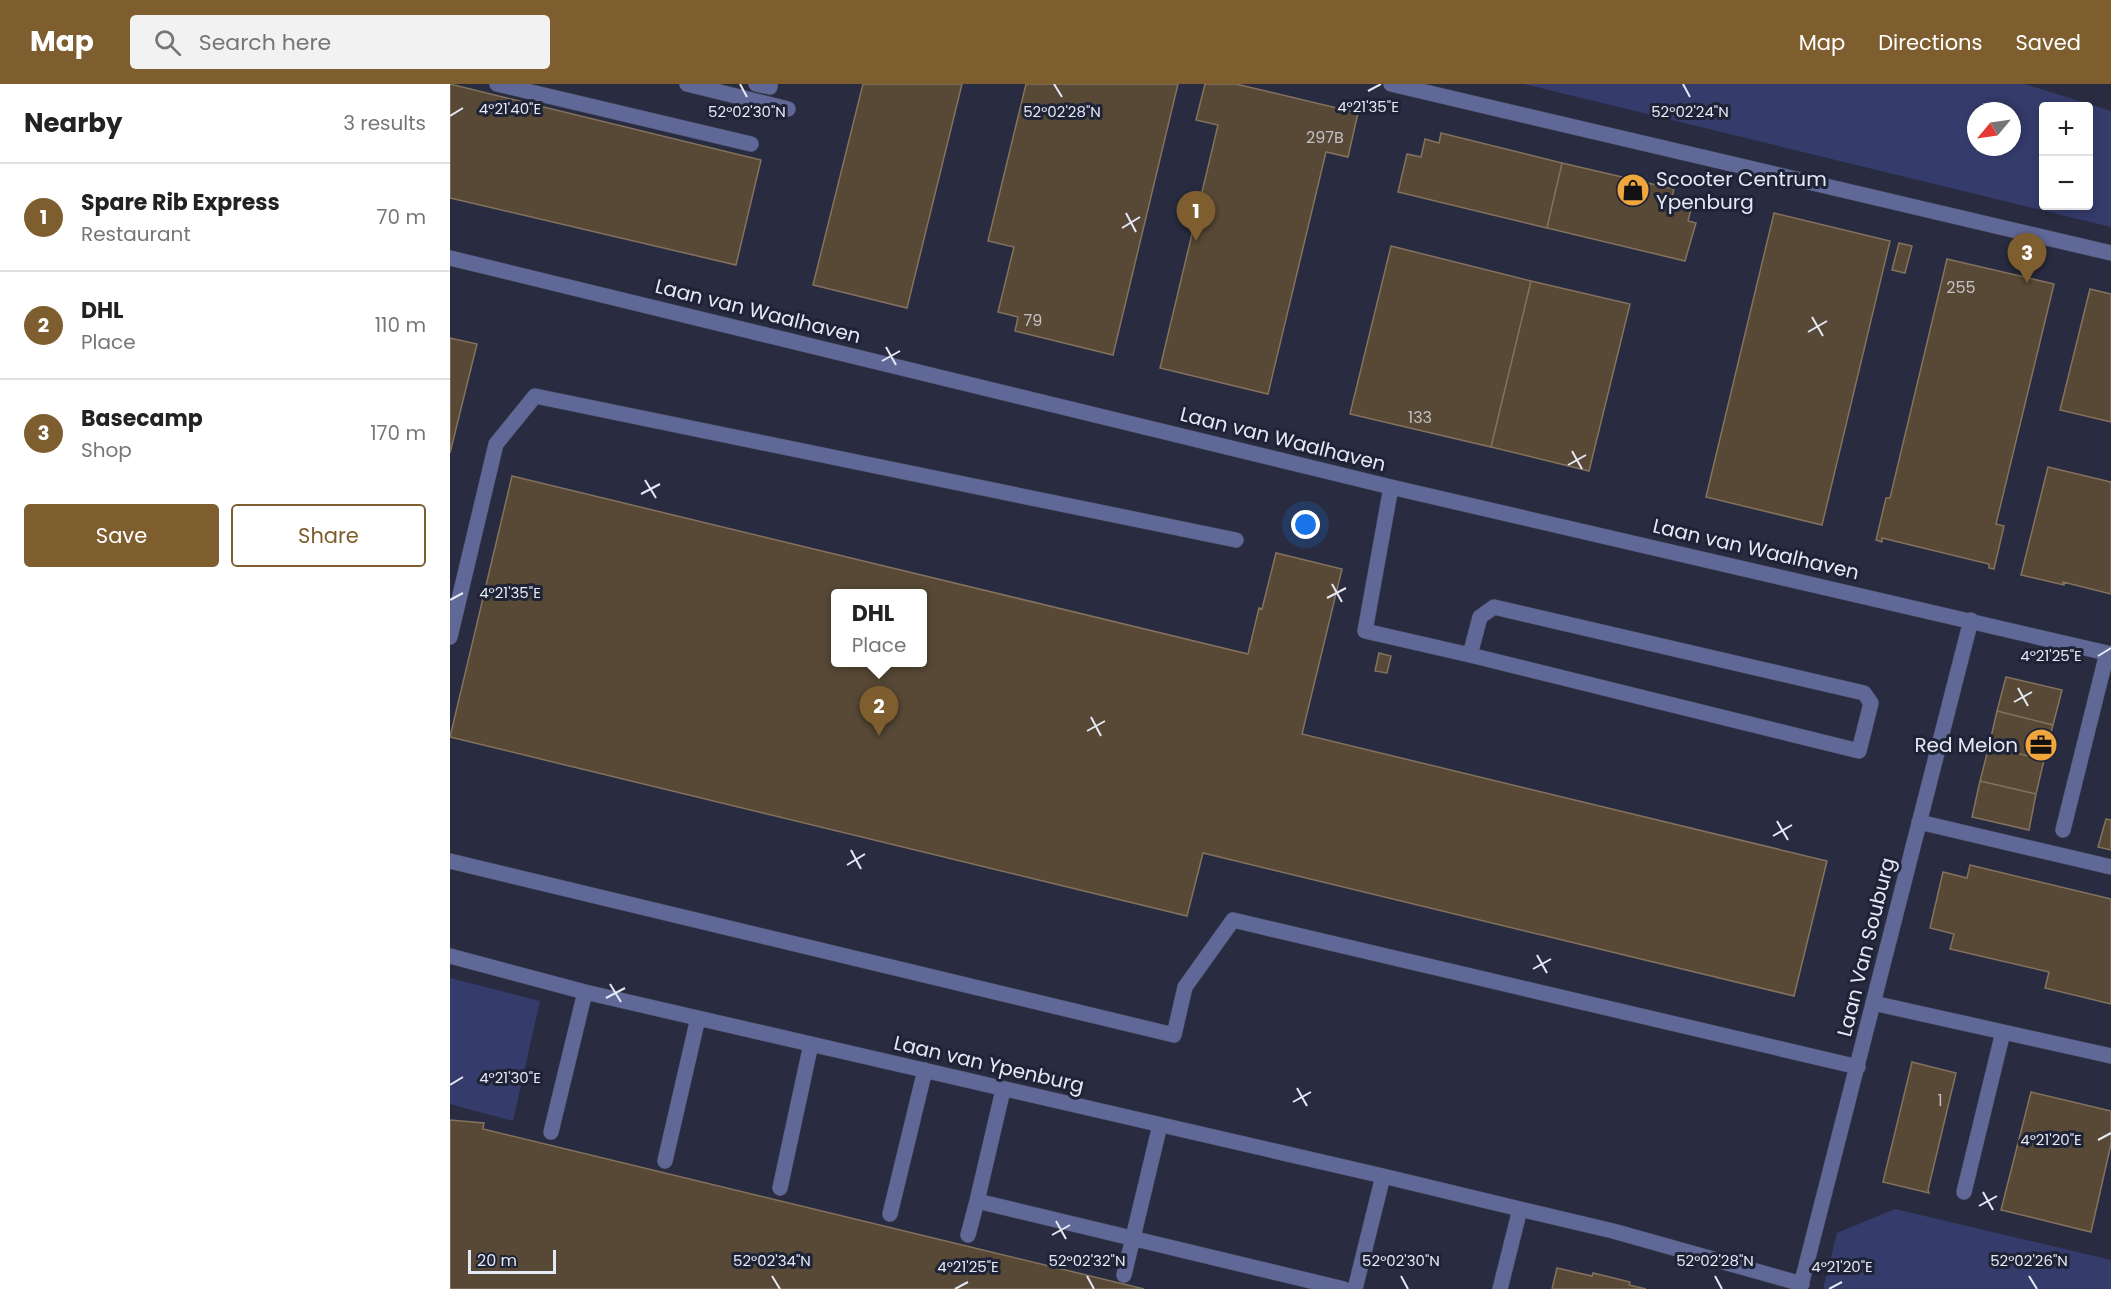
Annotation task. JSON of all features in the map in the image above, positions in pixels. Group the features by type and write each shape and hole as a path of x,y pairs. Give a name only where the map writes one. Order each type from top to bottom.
{"street":[{"path":"497,84 751,144"},
{"path":"687,84 788,109"},
{"path":"756,84 770,87 771,84"},
{"path":"1391,84 2111,253"},
{"name":"Laan van Waalhaven","path":"450,258 1391,487 1971,620 2109,654 2063,830"},
{"path":"450,637 496,444 535,396 1236,540"},
{"path":"1391,487 1365,631 1859,751 1871,703 1864,693 1494,607 1480,617 1470,655"},
{"name":"Laan Van Souburg","path":"1801,1286 1971,620"},
{"path":"1919,822 2111,867"},
{"path":"450,861 1174,1035 1185,987 1233,920 1858,1066"},
{"name":"Laan van Ypenburg","path":"450,956 585,992 1613,1231 1801,1286"},
{"path":"551,1132 585,992"},
{"path":"1873,1003 2111,1056"},
{"path":"665,1161 698,1018"},
{"path":"1964,1192 2003,1032"},
{"path":"780,1188 811,1044"},
{"path":"890,1214 925,1070"},
{"path":"968,1235 1003,1089"},
{"path":"1124,1275 1160,1125"},
{"path":"1355,1289 1383,1176"},
{"path":"977,1201 1344,1289"},
{"path":"1500,1289 1520,1209"}],"shaded area":[{"path":"1524,84 2025,84 2082,102 2039,102 2039,209"},
{"path":"2093,105 2111,111 2111,227 2041,210 2093,210"},
{"path":"450,978 540,1001 513,1121 450,1104"},
{"path":"1895,1209 2111,1260 2111,1289 1823,1289 1837,1233"}],"building":[{"path":"450,84 761,160 736,265 450,198"},
{"path":"863,84 962,84 907,308 813,285"},
{"path":"1026,84 1178,84 1113,355 1015,331 1018,317 998,312 1014,247 988,241"},
{"path":"1205,84 1236,84 1358,113 1348,157 1326,152 1268,394 1160,368 1218,125 1196,120"},
{"path":"1441,133 1562,163 1547,228 1398,192 1407,154 1421,157 1425,139 1439,143"},
{"path":"1562,163 1674,189 1672,197 1693,202 1688,221 1696,223 1685,261 1547,228"},
{"path":"1774,213 1890,241 1822,525 1706,497"},
{"path":"1899,243 1912,246 1905,273 1892,270"},
{"path":"1391,246 1531,281 1491,447 1350,414"},
{"path":"1947,259 2054,284 1996,524 2004,526 1994,569 1989,568 1989,564 1882,538 1882,542 1876,540 1886,498 1890,498"},
{"path":"1531,281 1630,304 1589,471 1491,447"},
{"path":"2090,289 2111,294 2111,422 2060,410"},
{"path":"450,338 477,344 450,453"},
{"path":"2048,467 2111,482 2111,594 2063,582 2064,585 2021,575"},
{"path":"512,476 1248,654 1276,553 1342,569 1302,734 1827,861 1794,996 1203,853 1187,916 450,737"},
{"path":"1379,653 1391,656 1387,673 1375,671"},
{"path":"2006,677 2062,690 2053,725 1997,711"},
{"path":"1997,711 2053,725 2044,760 1989,746"},
{"path":"1989,746 2044,760 2036,794 1980,781"},
{"path":"1980,781 2036,794 2029,830 1972,817"},
{"path":"2106,819 2111,820 2111,850 2098,847"},
{"path":"1970,865 2111,899 2111,1004 2045,988 2049,972 1950,949 1954,934 1930,928 1943,872 1967,878"},
{"path":"1912,1062 1956,1073 1929,1193 1883,1182"},
{"path":"2031,1092 2111,1111 2111,1144 2091,1232 2001,1210"},
{"path":"450,1120 484,1123 483,1129 1144,1289 450,1289"},
{"path":"1557,1268 1592,1276 1593,1273 1630,1282 1629,1285 1646,1289 1552,1289"}],"place":[{"name":"Scooter Centrum Ypenburg","path":"1633,190"},
{"name":"Spare Rib Express","path":"1196,241"},
{"name":"Basecamp","path":"2027,283"},
{"name":"DHL","path":"879,736"},
{"name":"Red Melon","path":"2041,745"}]}
